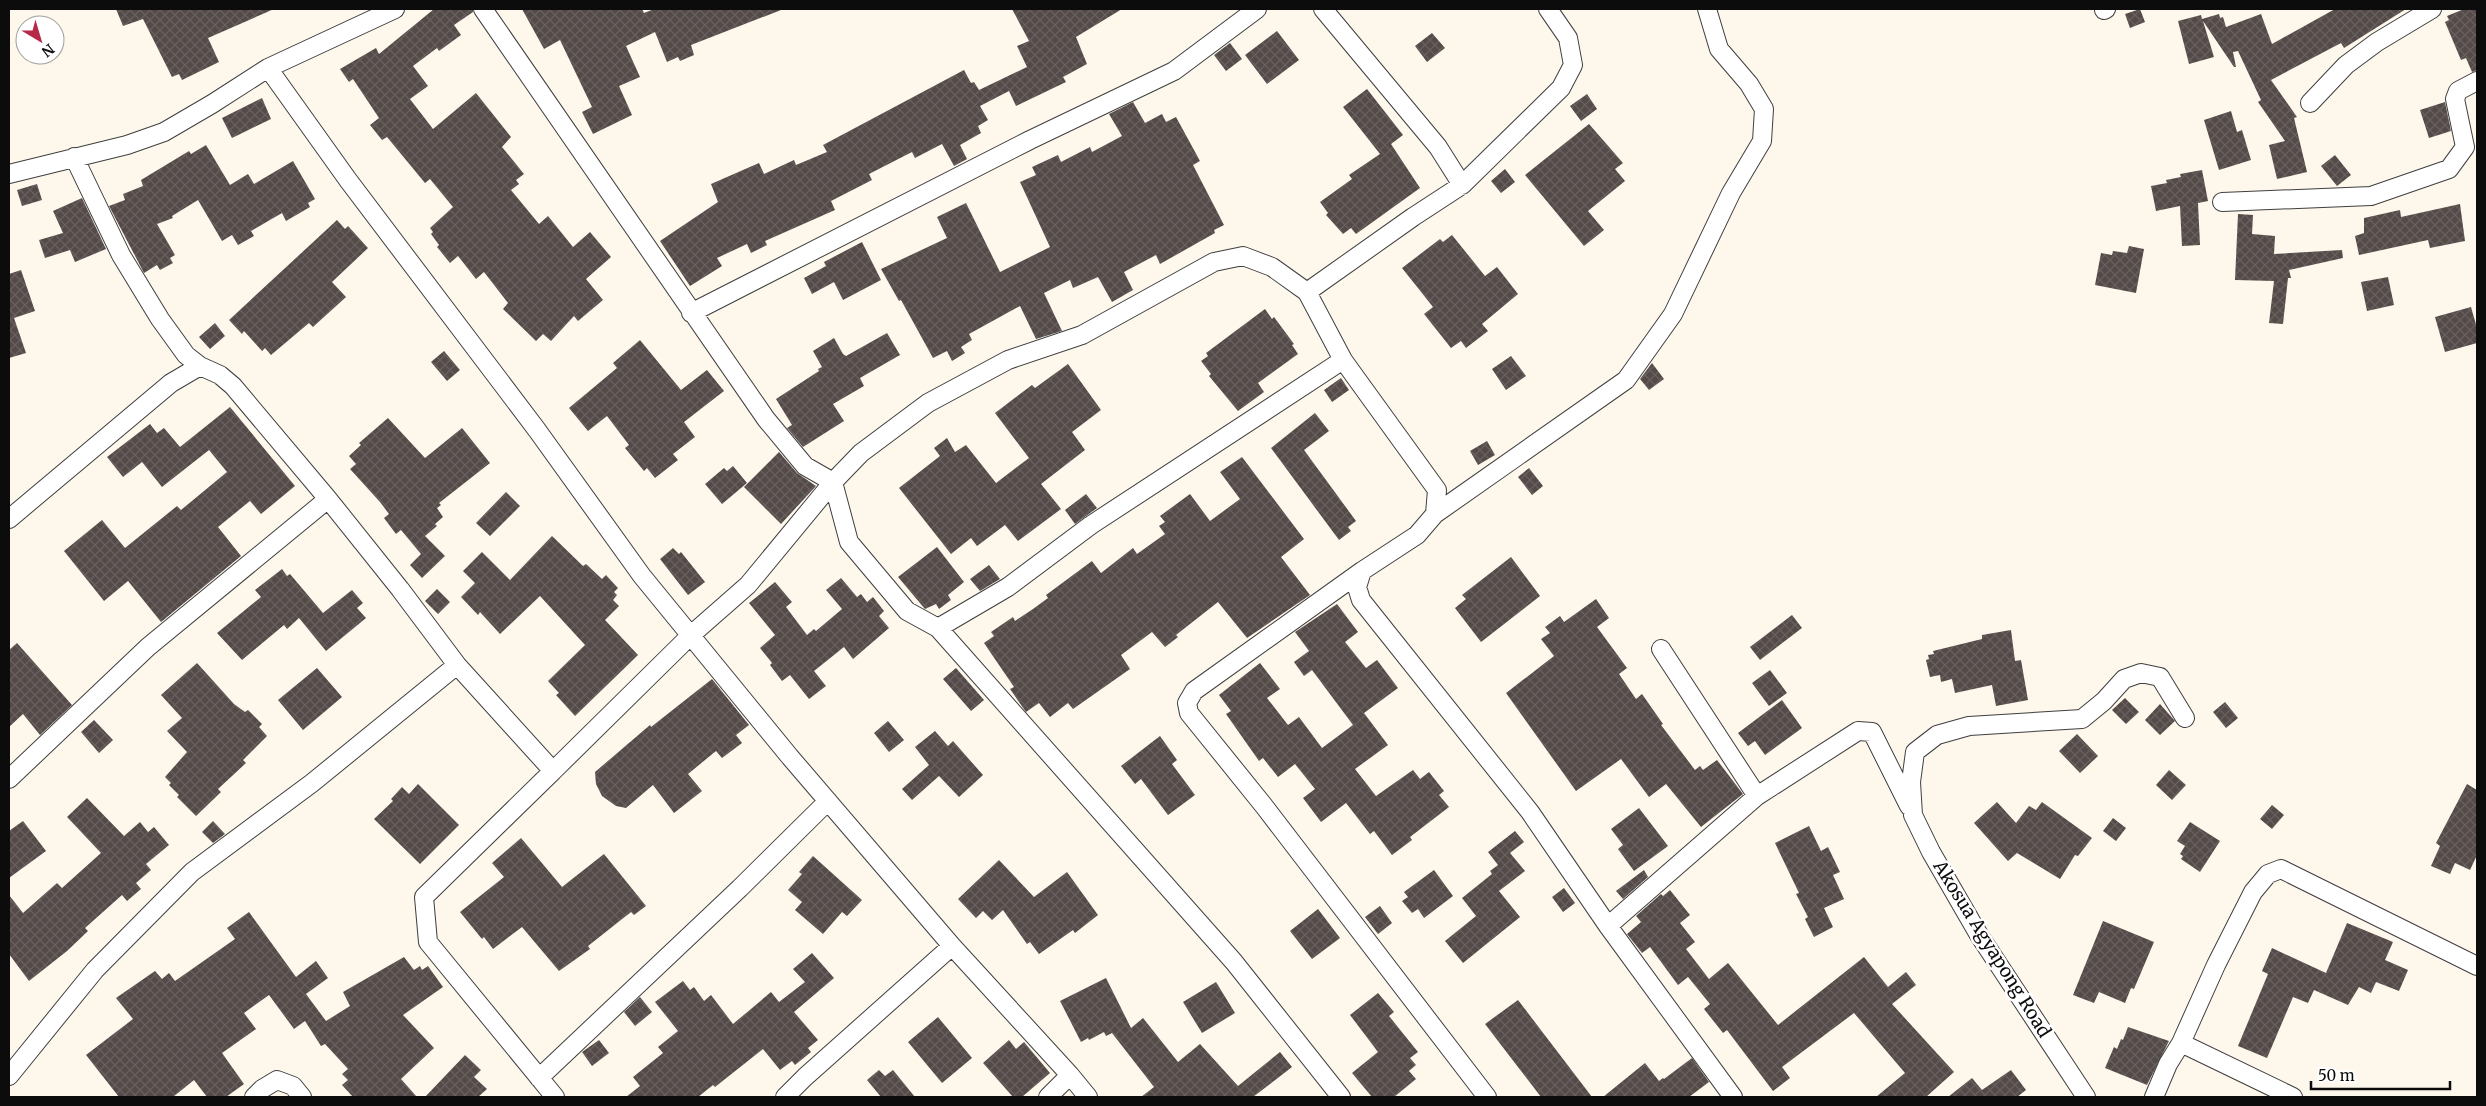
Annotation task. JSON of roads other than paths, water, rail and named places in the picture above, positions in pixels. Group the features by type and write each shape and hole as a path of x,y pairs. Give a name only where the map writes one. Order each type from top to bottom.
{"street":[{"path":"9,174 127,145 164,132 268,68 395,9"},
{"path":"483,9 691,313 771,426 805,466 833,482 849,542 907,612 938,628 1234,962 1341,1097"},
{"path":"691,313 1030,140 1174,71 1257,9"},
{"path":"1323,9 1438,147 1462,184"},
{"path":"1307,292 1462,184 1561,88 1573,65 1568,38 1548,9"},
{"path":"1487,1097 1270,814 1189,713 1187,703 1194,691 1417,535 1435,514 1626,380 1673,314 1731,193 1762,141 1764,110 1749,84 1719,49 1707,9"},
{"path":"2310,103 2346,65 2377,42 2432,9"},
{"path":"268,68 348,180 531,423 642,576 828,801 952,946 1088,1097"},
{"path":"2222,202 2370,196 2449,170 2465,147 2456,99 2458,92 2477,81"},
{"path":"74,157 121,256 160,319 186,355 200,366 220,375 233,386 400,588 457,665 552,771"},
{"path":"555,1097 428,942 424,897 691,635 748,585 833,482 860,454 928,403 1008,360 1082,335 1214,262 1243,256 1272,267 1307,292 1342,360 1437,490 1435,514"},
{"path":"938,628 1008,587 1090,526 1342,360"},
{"path":"9,519 171,383 200,366"},
{"path":"9,779 148,647 328,499"},
{"path":"1362,572 1357,587 1361,600 1530,812 1608,926 1733,1097"},
{"path":"1661,649 1757,796"},
{"path":"9,1076 95,970 192,872 312,783 457,665"},
{"name":"Akosua Agyapong Road","path":"2086,1097 1974,928 1943,875 1913,815 1911,782 1915,752 1936,735 1969,726 2082,719 2104,701 2124,679 2141,673 2160,677 2185,718"},
{"path":"1608,926 1757,796 1858,731 1872,732 1881,746 1913,815"},
{"path":"539,1078 828,801"},
{"path":"2154,1097 2168,1064 2181,1043 2216,965 2253,892 2268,874 2281,869 2477,966"},
{"path":"785,1097 805,1076 952,946"},
{"path":"2181,1043 2293,1097"},
{"path":"1048,1097 1070,1075"},
{"path":"254,1097 262,1089 277,1080 293,1086 302,1097"}]}
